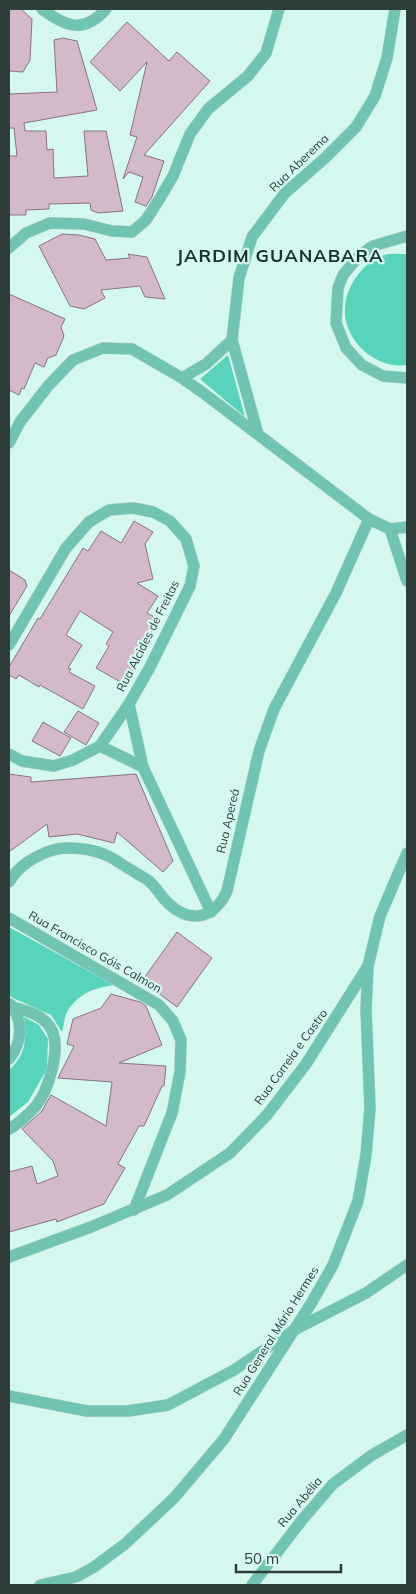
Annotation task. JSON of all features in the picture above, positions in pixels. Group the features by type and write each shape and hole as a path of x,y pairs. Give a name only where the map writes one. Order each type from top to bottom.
{"street":[{"path":"42,9 64,23 78,25 90,23 106,9"},
{"path":"9,248 26,233 50,223 84,224 112,231 132,232 146,220 173,176 190,134 208,109 248,76 266,52 279,9"},
{"name":"Rua Aberema","path":"258,434 232,340 239,278 252,237 285,193 325,158 356,127 375,96 387,58 395,9"},
{"path":"404,239 373,246 359,256 343,275 338,288 336,324 346,348 362,365 383,376 407,378"},
{"path":"182,378 206,364 232,340"},
{"path":"9,443 20,422 48,386 73,360 103,348 132,348 182,378 369,520 390,529 407,527"},
{"name":"Rua Alcides de Freitas","path":"9,645 66,548 89,522 109,510 133,508 153,512 170,521 186,539 194,566 190,586 150,667 129,704 100,746 73,760 54,766 22,761 9,754"},
{"name":"Rua Apereá","path":"211,912 222,902 227,891 259,751 274,709 336,593 369,520"},
{"path":"390,529 407,581"},
{"name":"Rua Alcides de Freitas","path":"129,704 143,767 211,912"},
{"path":"100,746 143,767"},
{"path":"9,882 25,863 41,854 54,850 76,848 109,856 149,882 169,904 182,914 197,917 211,912"},
{"name":"Rua Correia e Castro","path":"9,1257 91,1227 167,1195 230,1153 267,1115 306,1064 368,966 380,916 407,853"},
{"name":"Rua Francisco Góis Calmon","path":"9,918 159,1005 173,1021 181,1040 180,1072 172,1113 134,1210"},
{"name":"Rua General Mário Hermes","path":"40,1585 76,1577 94,1568 125,1544 174,1498 224,1439 294,1330 333,1264 358,1201 366,1155 370,1108 366,1009 368,966"},
{"path":"9,1059 15,1052 20,1038 20,1024 11,1005"},
{"path":"9,1129 36,1106 52,1074 55,1048 53,1033 46,1022 33,1012 11,1005"},
{"path":"9,1396 87,1411 128,1411 168,1405 234,1370 294,1330 366,1293 407,1265"},
{"name":"Rua Abélia","path":"252,1585 302,1520 333,1484 372,1456 407,1435"}],"green space":[{"path":"407,254 407,365 396,365 375,359 358,345 347,326 345,306 350,287 368,264 384,255"},
{"path":"228,355 245,417 200,379"},
{"path":"9,927 114,985 88,992 76,1000 67,1012 62,1032 51,1015 9,995"},
{"path":"24,1017 39,1025 48,1039 47,1069 28,1102 9,1117 9,1070 19,1058 24,1046"}],"building":[{"path":"9,9 21,9 32,19 30,60 23,72 9,71"},
{"path":"127,22 169,61 177,52 210,81 144,155 164,161 152,197 146,206 135,202 143,177 129,172 123,179 137,137 130,135 147,62 120,91 90,62"},
{"path":"63,38 77,41 97,110 24,123 25,131 46,131 47,150 53,149 54,178 88,176 84,131 106,131 123,211 98,213 91,210 90,203 49,204 49,209 26,210 26,215 9,215 9,156 17,156 14,128 9,128 9,94 57,92 54,40"},
{"path":"62,234 79,235 95,239 106,260 130,258 128,254 147,257 165,299 145,297 140,286 101,290 105,298 84,309 70,306 39,246"},
{"path":"9,294 65,319 61,327 64,336 56,355 48,358 44,367 35,363 24,389 22,388 19,395 9,390"},
{"path":"134,521 153,532 145,544 153,579 137,583 158,596 147,613 158,619 131,666 134,668 124,684 96,668 109,646 106,644 113,632 80,611 66,635 82,645 68,668 71,669 69,672 95,686 83,709 19,675 16,679 9,675 9,667 83,548 88,551 101,531 121,543"},
{"path":"9,570 25,580 27,586 9,616"},
{"path":"78,711 99,723 86,745 64,732"},
{"path":"43,722 71,738 60,756 32,741"},
{"path":"9,774 31,777 31,782 136,774 173,861 163,872 117,832 114,843 77,834 49,837 47,824 9,852"},
{"path":"177,932 212,958 177,1007 142,981"},
{"path":"111,994 140,1002 146,1006 162,1045 119,1063 166,1066 164,1086 162,1086 144,1126 139,1126 118,1164 125,1168 104,1204 57,1222 56,1219 9,1232 9,1172 32,1166 37,1184 58,1176 53,1161 22,1129 42,1111 51,1095 106,1126 112,1082 58,1078 74,1046 67,1044 73,1019 101,1008"}],"district":[{"name":"JARDIM GUANABARA","path":"280,256"}]}
